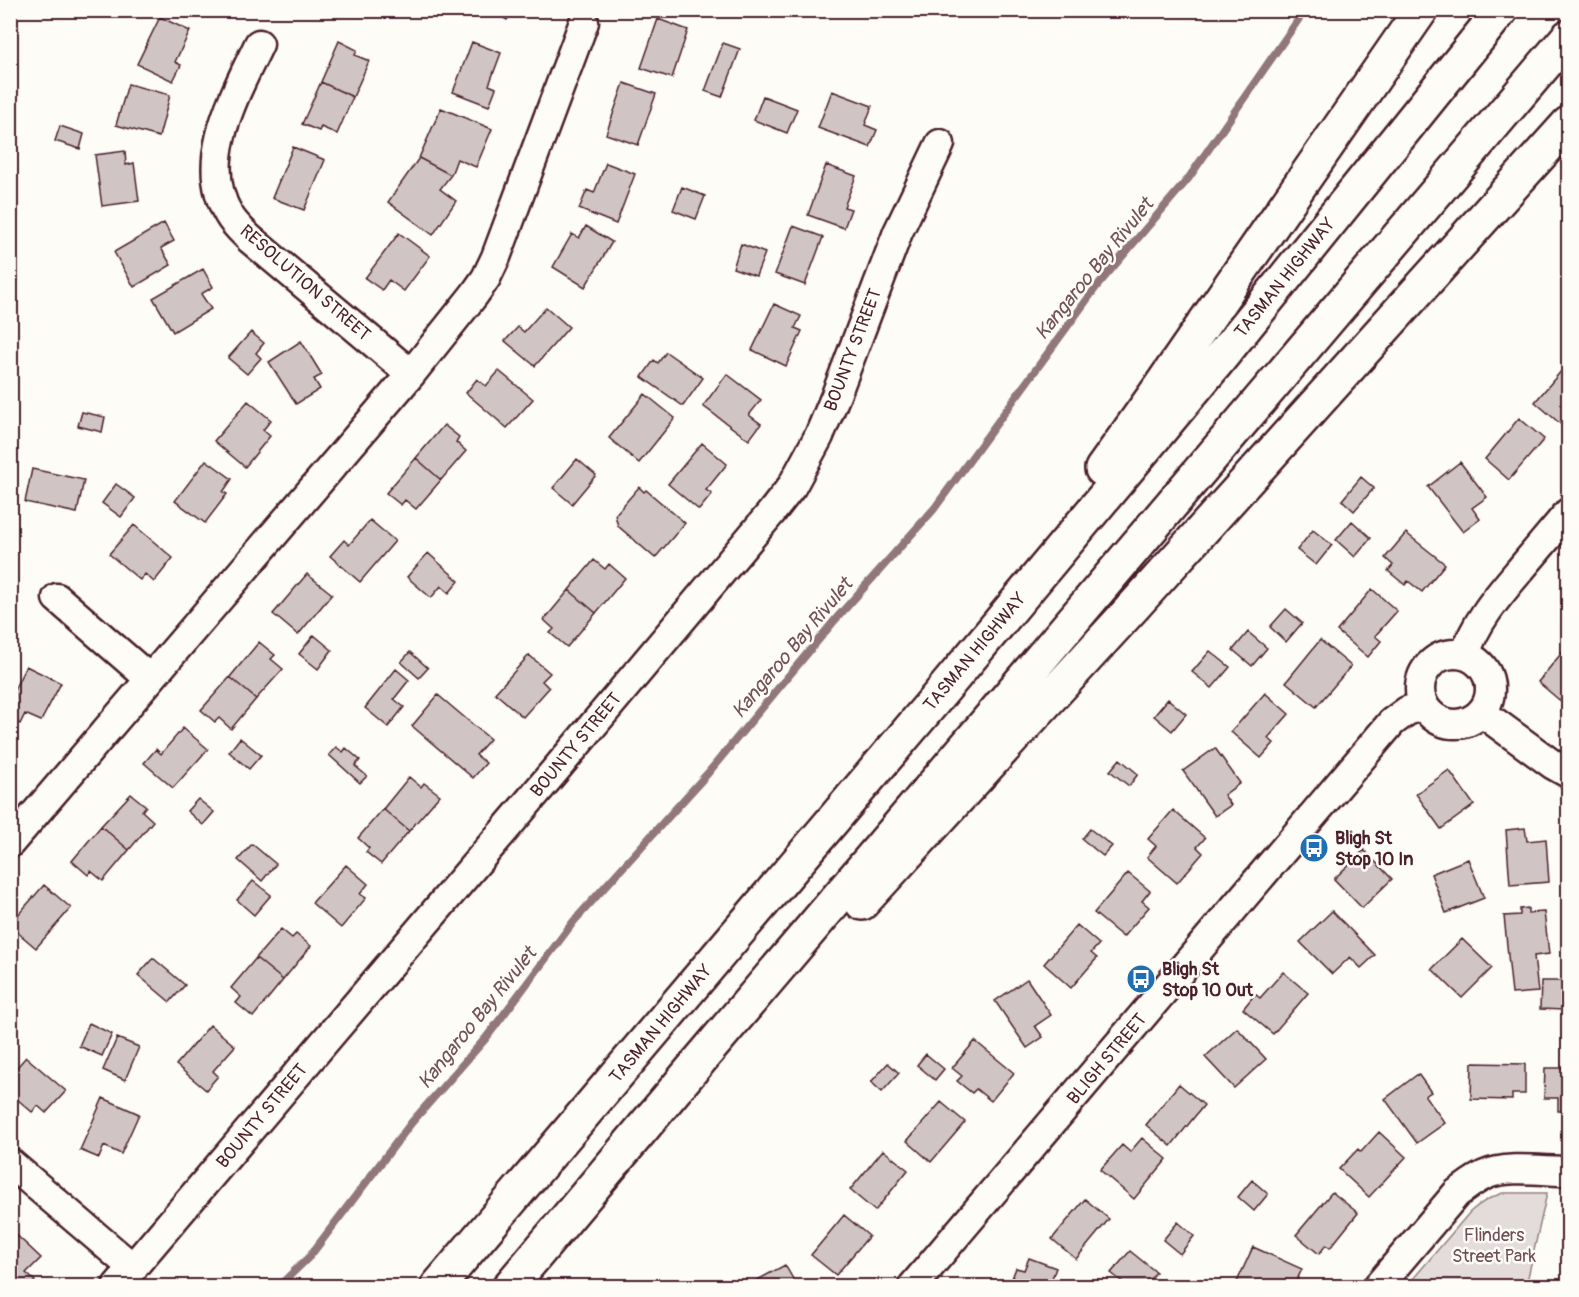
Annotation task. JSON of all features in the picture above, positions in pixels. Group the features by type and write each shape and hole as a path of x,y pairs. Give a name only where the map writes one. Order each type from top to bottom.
{"highway":[{"path":"939,695 1156,393 1421,10"},
{"name":"TASMAN HIGHWAY","path":"438,1287 939,695 1216,362 1502,10"},
{"path":"511,1287 700,1060 1569,37"},
{"path":"511,1287 1007,746 1569,124"}],"street":[{"path":"10,843 411,374 486,278 496,257 584,22"},
{"name":"RESOLUTION STREET","path":"259,44 229,110 219,143 216,164 222,201 229,216 250,239 411,374"},
{"name":"BOUNTY STREET","path":"125,1277 558,767 792,486 805,464 832,405 898,232 940,144"},
{"path":"1465,655 1470,639 1479,623 1500,594 1569,513"},
{"path":"57,598 150,679"},
{"path":"1454,654 1465,655 1482,666 1490,684 1490,694 1487,704 1472,720 1462,724 1439,721 1424,705 1420,694 1421,682 1432,662 1454,654"},
{"name":"BLIGH STREET","path":"914,1287 1392,722 1407,711 1424,705"},
{"path":"1481,712 1552,764 1569,773"},
{"path":"10,1163 125,1277"},
{"path":"1378,1287 1457,1193 1472,1182 1497,1171 1569,1171"}],"green space":[{"name":"Flinders Street Park","path":"1503,1193 1547,1193 1526,1286 1407,1286 1470,1212 1485,1201"}],"building":[{"path":"328,10 346,10 329,15"},
{"path":"489,10 512,10 507,20"},
{"path":"160,17 190,31 175,62 181,65 173,81 137,64"},
{"path":"658,19 688,30 672,78 641,68"},
{"path":"339,41 357,50 355,55 369,61 353,97 321,82"},
{"path":"472,42 501,53 489,85 496,88 489,106 453,92"},
{"path":"723,43 740,49 722,97 705,91"},
{"path":"321,82 353,97 337,134 321,127 319,131 302,124"},
{"path":"624,83 656,94 638,145 606,134"},
{"path":"128,84 170,95 159,137 116,125"},
{"path":"832,91 872,106 865,125 877,130 870,147 818,128"},
{"path":"763,96 797,109 787,133 754,120"},
{"path":"441,108 492,129 476,167 457,159 451,175 419,158"},
{"path":"60,126 84,134 80,149 55,141"},
{"path":"293,147 325,160 304,210 272,198"},
{"path":"125,151 126,165 134,163 139,201 102,206 95,155"},
{"path":"419,158 451,175 440,189 456,201 433,235 388,202"},
{"path":"606,163 635,174 616,224 579,209 587,190 594,193"},
{"path":"826,165 856,176 844,207 851,209 844,228 808,215"},
{"path":"682,187 705,196 696,219 673,210"},
{"path":"164,223 174,241 161,248 171,265 134,287 114,252"},
{"path":"586,226 612,242 585,287 553,267 572,234 579,238"},
{"path":"793,226 823,237 805,285 775,274"},
{"path":"399,233 430,256 404,291 389,280 382,290 365,278"},
{"path":"741,244 765,253 756,276 733,268"},
{"path":"203,269 213,287 201,294 211,309 173,332 153,298"},
{"path":"774,304 801,316 795,328 802,331 786,366 752,350"},
{"path":"546,307 569,327 535,366 505,341 518,327 524,332"},
{"path":"251,332 264,343 256,353 261,358 247,374 228,358"},
{"path":"301,341 322,375 314,379 320,389 296,404 269,362"},
{"path":"666,352 703,378 683,406 642,377 654,360 658,363"},
{"path":"1568,363 1568,422 1564,427 1535,402"},
{"path":"499,371 533,399 507,428 466,393 477,379 486,386"},
{"path":"727,374 761,400 749,415 761,424 749,440 703,406"},
{"path":"645,394 675,418 639,463 609,438"},
{"path":"248,401 271,420 263,430 270,436 245,467 214,441"},
{"path":"82,412 105,417 102,432 78,426"},
{"path":"1519,418 1544,439 1509,480 1485,459"},
{"path":"444,425 459,437 456,442 466,451 441,480 416,458"},
{"path":"702,443 727,464 706,490 712,494 699,510 668,484"},
{"path":"416,458 441,480 416,509 405,500 401,505 386,493"},
{"path":"577,459 596,475 572,504 553,488"},
{"path":"206,460 232,479 223,492 227,494 205,523 175,501"},
{"path":"1460,462 1487,497 1472,508 1480,519 1463,532 1428,487"},
{"path":"32,469 84,480 77,513 25,502"},
{"path":"1361,477 1374,488 1354,511 1342,500"},
{"path":"116,484 135,498 121,517 102,503"},
{"path":"639,487 644,492 646,490 685,523 655,558 618,526 615,515"},
{"path":"370,520 395,541 360,582 330,556 344,540 349,545"},
{"path":"1352,521 1371,538 1355,557 1336,540"},
{"path":"134,525 173,558 154,582 145,574 140,580 109,554"},
{"path":"1313,530 1332,545 1316,565 1297,550"},
{"path":"1406,533 1445,564 1422,592 1408,581 1405,585 1388,571 1393,565 1385,558"},
{"path":"428,553 459,581 449,593 441,586 431,598 407,577"},
{"path":"594,560 605,569 609,564 625,578 596,613 569,590"},
{"path":"307,574 332,594 298,635 273,614"},
{"path":"1372,589 1397,611 1375,636 1381,641 1368,657 1337,631"},
{"path":"569,590 596,613 567,647 550,633 554,629 544,620"},
{"path":"1286,609 1302,623 1286,642 1270,627"},
{"path":"1248,632 1267,648 1252,666 1233,650"},
{"path":"314,635 332,650 318,669 299,654"},
{"path":"1320,640 1351,666 1316,707 1286,682"},
{"path":"259,642 275,655 271,659 283,669 256,699 230,677"},
{"path":"1568,645 1568,698 1564,704 1538,682"},
{"path":"1210,651 1230,667 1212,688 1192,672"},
{"path":"410,652 428,668 419,678 401,662"},
{"path":"529,655 550,673 542,681 549,688 523,717 495,693"},
{"path":"26,666 61,683 41,721 25,714 20,724 10,719 10,698"},
{"path":"396,669 409,680 394,699 404,707 388,727 365,708"},
{"path":"230,677 256,699 231,729 219,718 215,722 201,710"},
{"path":"1265,693 1289,714 1268,738 1274,743 1261,758 1231,732"},
{"path":"438,695 490,739 476,755 486,763 473,778 412,726"},
{"path":"1168,699 1186,714 1172,731 1154,716"},
{"path":"183,728 208,749 173,788 144,763 156,749 161,754"},
{"path":"240,738 261,755 249,769 229,752"},
{"path":"336,747 343,752 346,748 360,760 355,766 367,776 360,783 329,755"},
{"path":"1215,748 1240,783 1224,795 1231,805 1215,816 1183,771"},
{"path":"1120,759 1138,774 1129,786 1110,771"},
{"path":"1449,770 1474,805 1441,829 1416,794"},
{"path":"409,777 421,787 424,783 440,795 409,831 383,809"},
{"path":"131,794 146,806 142,811 153,821 129,850 101,826"},
{"path":"198,799 214,812 203,825 187,811"},
{"path":"383,809 409,831 381,864 366,852 369,848 358,838"},
{"path":"1173,810 1205,838 1197,847 1203,853 1177,883 1147,857 1156,846 1148,839"},
{"path":"101,826 129,850 103,881 91,871 88,875 72,861"},
{"path":"1525,828 1527,841 1546,839 1549,882 1510,885 1506,830"},
{"path":"1090,829 1112,846 1103,856 1082,839"},
{"path":"252,844 276,864 262,881 238,860"},
{"path":"1364,850 1392,879 1362,908 1334,879"},
{"path":"1468,859 1484,898 1446,913 1431,874"},
{"path":"346,865 368,884 360,894 366,898 341,928 312,903"},
{"path":"1128,873 1150,891 1142,901 1149,907 1123,937 1094,913"},
{"path":"253,881 271,895 254,915 237,900"},
{"path":"44,885 71,908 36,948 10,924"},
{"path":"1528,908 1528,913 1544,912 1549,954 1534,956 1538,992 1512,994 1504,916 1520,915 1520,909"},
{"path":"1332,911 1375,955 1361,968 1350,957 1332,974 1300,942"},
{"path":"1077,925 1099,944 1091,953 1097,958 1071,988 1044,964"},
{"path":"281,929 292,938 296,934 311,946 283,980 256,958"},
{"path":"1462,939 1492,968 1462,998 1432,969"},
{"path":"153,958 185,985 170,1002 138,975"},
{"path":"256,958 283,980 253,1017 236,1003 241,997 231,988"},
{"path":"1283,972 1308,993 1273,1034 1243,1009 1255,994 1260,998"},
{"path":"1027,979 1051,1015 1035,1026 1043,1037 1027,1048 995,1001"},
{"path":"1541,981 1565,981 1564,1010 1540,1009"},
{"path":"89,1023 112,1034 102,1056 79,1046"},
{"path":"210,1025 235,1046 213,1071 218,1076 206,1090 176,1065"},
{"path":"1237,1028 1266,1059 1234,1088 1205,1057"},
{"path":"117,1038 139,1047 125,1080 103,1070"},
{"path":"975,1041 1014,1073 991,1101 976,1089 972,1093 957,1081 962,1076 952,1068"},
{"path":"926,1054 944,1069 935,1080 917,1065"},
{"path":"26,1057 66,1091 46,1113 38,1106 32,1112 10,1093 10,1075"},
{"path":"888,1063 899,1073 882,1092 871,1082"},
{"path":"1472,1063 1525,1064 1525,1094 1512,1094 1512,1100 1471,1099"},
{"path":"1545,1068 1568,1068 1568,1111 1558,1111 1558,1098 1544,1098"},
{"path":"1418,1074 1431,1092 1425,1096 1445,1123 1417,1143 1385,1099"},
{"path":"1179,1084 1204,1105 1171,1146 1146,1125"},
{"path":"103,1098 139,1114 121,1154 104,1146 99,1158 80,1150"},
{"path":"941,1102 965,1122 931,1162 907,1141"},
{"path":"1379,1132 1406,1157 1369,1197 1339,1169 1358,1149 1361,1152"},
{"path":"1142,1138 1167,1159 1134,1199 1100,1170 1122,1145 1130,1152"},
{"path":"883,1150 908,1170 875,1211 850,1190"},
{"path":"1252,1180 1268,1194 1254,1211 1238,1197"},
{"path":"1332,1192 1358,1213 1330,1248 1326,1245 1319,1254 1296,1235"},
{"path":"1085,1199 1109,1219 1076,1259 1052,1239"},
{"path":"844,1215 869,1236 836,1275 811,1255"},
{"path":"1178,1222 1194,1236 1180,1254 1163,1240"},
{"path":"10,1229 41,1258 26,1273 35,1281 30,1286 10,1284"},
{"path":"1253,1247 1302,1269 1294,1286 1241,1286 1236,1284"},
{"path":"1130,1251 1156,1272 1145,1286 1128,1286 1111,1273"},
{"path":"1029,1258 1056,1268 1049,1286 1009,1286 1016,1268 1024,1270"},
{"path":"785,1265 797,1286 751,1286 750,1284"}],"waterway":[{"name":"Kangaroo Bay Rivulet","path":"279,1286 310,1256 412,1122 486,1038 574,921 708,773 835,620 934,509 1097,286 1188,179 1305,10"}],"place":[{"name":"Bligh St Stop 10 In","path":"1314,848"},
{"name":"Bligh St Stop 10 Out","path":"1141,979"}]}
